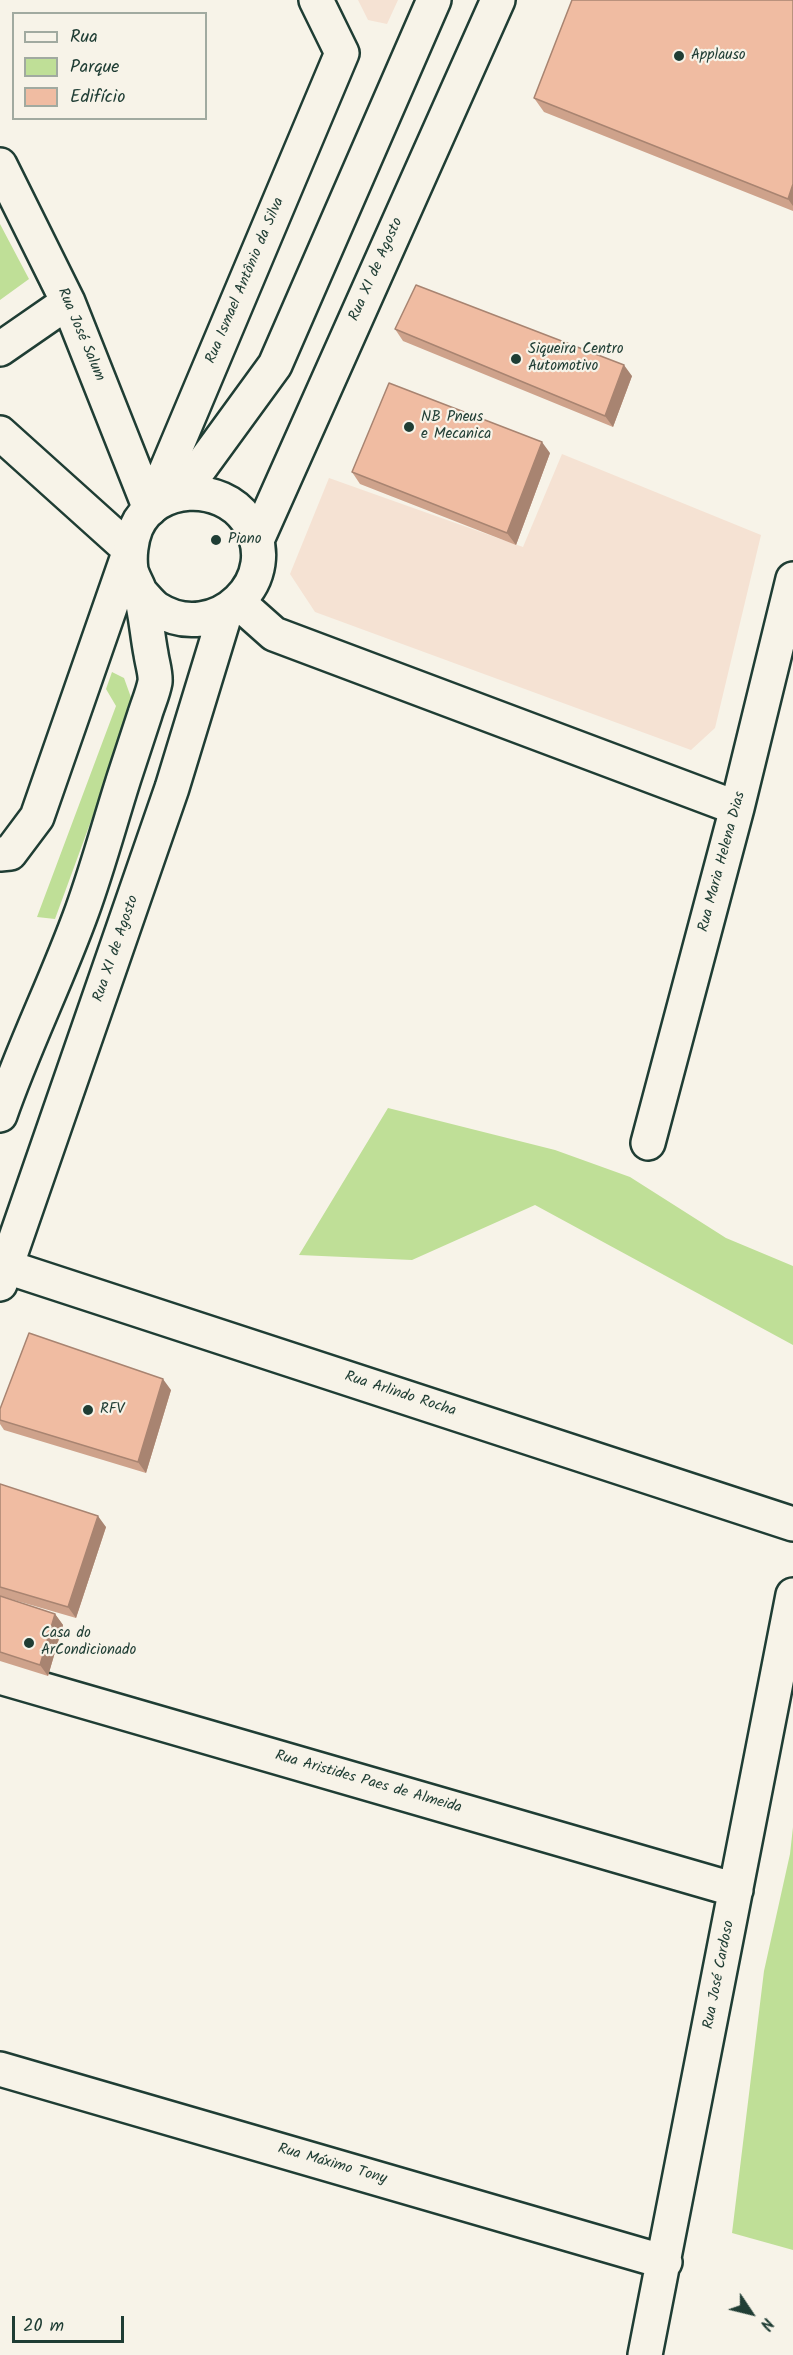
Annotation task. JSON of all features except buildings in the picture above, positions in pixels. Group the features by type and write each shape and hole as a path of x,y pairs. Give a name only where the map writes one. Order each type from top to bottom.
{"street":[{"name":"Rua Ismael Antônio da Silva","path":"150,509 342,53 316,0"},
{"path":"181,494 275,365 434,0"},
{"name":"Rua XI de Agosto","path":"256,540 498,0"},
{"name":"Rua José Salum","path":"0,165 68,302 150,509"},
{"path":"0,349 68,302"},
{"path":"0,433 130,550 131,571 140,592 156,680 82,911 14,1075 0,1115"},
{"path":"0,854 10,853 37,817 136,527 150,509 169,497 190,492 212,495 232,504 247,520 256,540 258,563 251,584 232,606 219,615 198,620 176,618 155,608 140,592"},
{"name":"Rua Maria Helena Dias","path":"648,1143 737,808 793,579"},
{"path":"232,606 274,634 737,808"},
{"name":"Rua XI de Agosto","path":"3,1275 172,788 232,606"},
{"name":"Rua Arlindo Rocha","path":"3,1275 793,1524"},
{"name":"Rua José Cardoso","path":"645,2355 793,1595"},
{"name":"Rua Aristides Paes de Almeida","path":"0,1677 736,1890"},
{"name":"Rua Máximo Tony","path":"0,2069 664,2262"}],"shaded area":[{"path":"358,0 398,0 387,24 368,20"},
{"path":"562,454 761,535 715,728 691,750 315,612 290,574 329,478 523,547"}],"green space":[{"path":"0,224 29,279 0,300"},
{"path":"112,672 124,678 133,703 128,720 55,919 37,917 116,706 106,689"},
{"path":"388,1108 555,1150 630,1177 726,1238 793,1266 793,1345 535,1205 412,1260 299,1255"},
{"path":"793,1827 793,2250 732,2233 764,1971 790,1854"}],"place":[{"name":"Applauso","path":"679,56"},
{"name":"Siqueira Centro Automotivo","path":"516,359"},
{"name":"NB Pneus e Mecanica","path":"409,427"},
{"name":"Piano","path":"216,540"},
{"name":"RFV","path":"88,1410"},
{"name":"Casa do ArCondicionado","path":"29,1643"}]}
